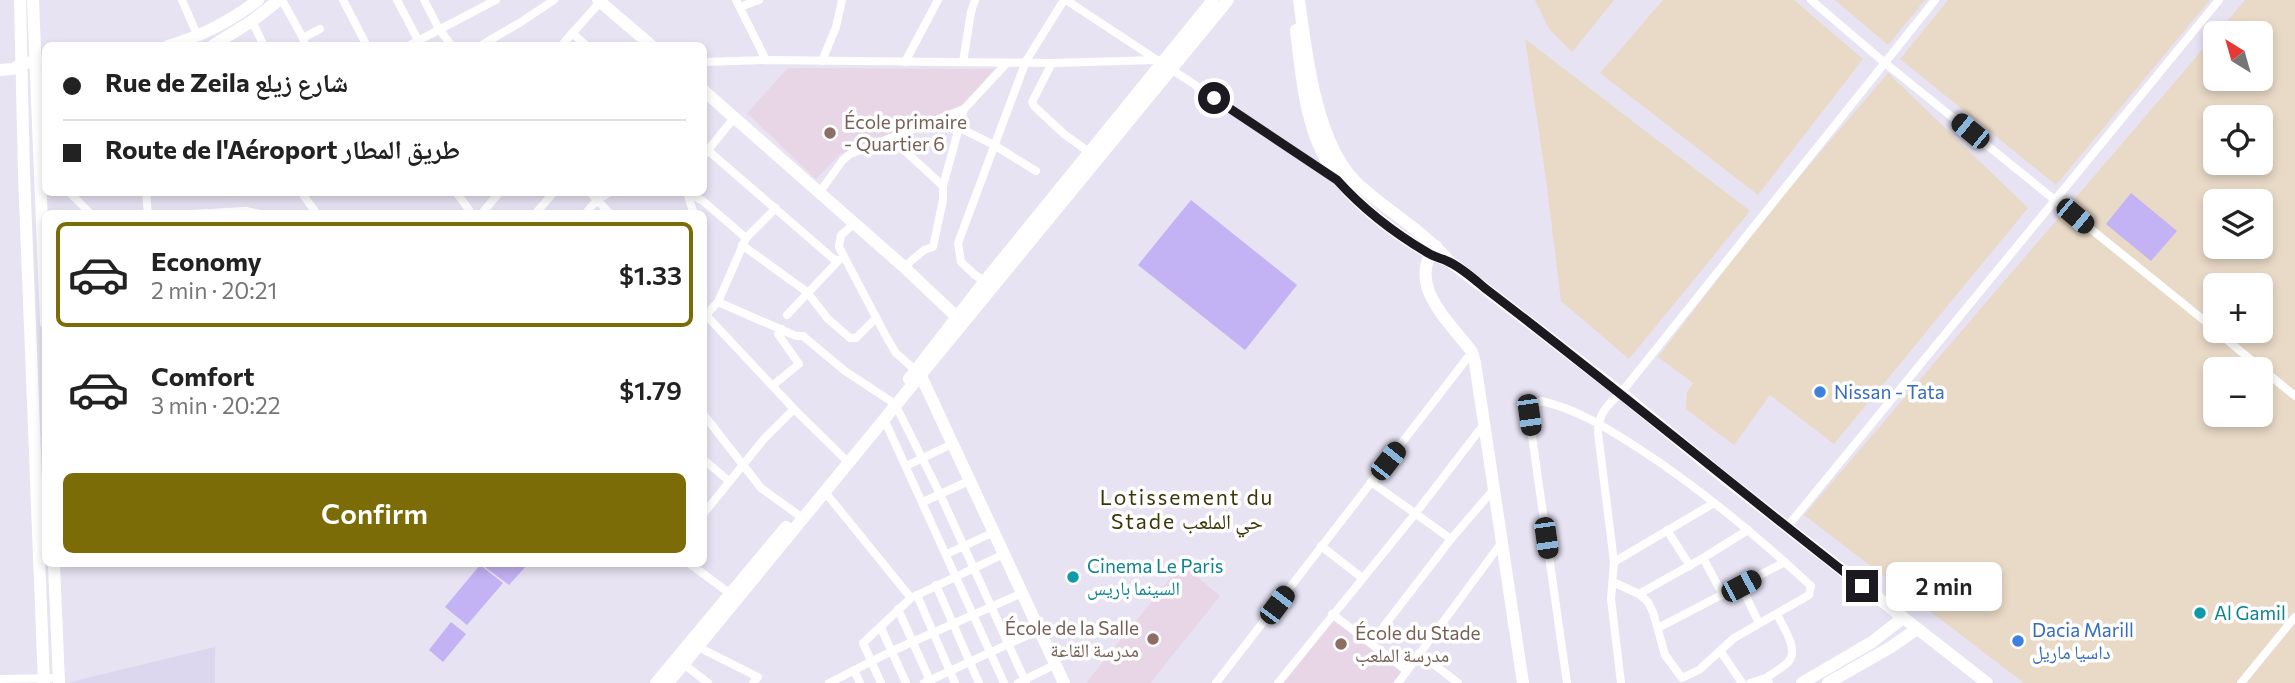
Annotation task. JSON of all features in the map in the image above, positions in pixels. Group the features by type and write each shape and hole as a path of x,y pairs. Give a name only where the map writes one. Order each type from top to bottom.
{"main road":[{"path":"20,0 42,167"},
{"path":"33,0 27,68 24,174 44,681"},
{"path":"218,42 280,0"},
{"path":"668,683 680,661 894,404 1213,0"},
{"path":"1078,174 1089,152 1163,64 1228,0"},
{"path":"1292,0 1303,93 1315,140 1337,180 1352,197 1378,219 1449,261 1621,393 1987,683"},
{"path":"1299,0 1315,97 1334,151 1353,179 1433,250"},
{"path":"599,1 647,42"},
{"path":"181,42 198,37 250,3"},
{"path":"707,94 904,267 960,320"},
{"path":"1433,250 1427,272 1429,293 1472,352 1479,381 1519,680"},
{"path":"918,373 954,443 1064,683"},
{"path":"800,516 825,492 847,461"},
{"path":"54,567 59,680"},
{"path":"656,683 698,647 734,596"},
{"path":"1802,683 1872,642 1903,618"},
{"path":"1828,683 1917,629"}],"street":[{"path":"182,0 198,37"},
{"path":"280,0 304,42 320,29"},
{"path":"343,0 365,42"},
{"path":"397,0 418,40"},
{"path":"487,42 554,0"},
{"path":"759,0 738,4 766,60"},
{"path":"822,61 836,27 842,0"},
{"path":"905,62 938,0"},
{"path":"963,62 975,0"},
{"path":"989,284 961,262 958,243 1026,61 1065,0 1337,180 1353,179"},
{"path":"1811,0 2203,320"},
{"path":"1622,683 1611,599 1614,562 1598,423 1604,408 1621,393 1935,0"},
{"path":"1787,527 2220,0"},
{"path":"425,1 449,42"},
{"path":"415,42 490,1"},
{"path":"564,42 599,1"},
{"path":"252,21 262,42"},
{"path":"572,33 582,42"},
{"path":"707,62 1026,61 1163,64"},
{"path":"819,193 850,154 964,109 1007,63"},
{"path":"1052,63 1032,102 1064,134 1089,152"},
{"path":"904,267 924,250 933,247 943,200 943,186 964,109"},
{"path":"707,149 734,118"},
{"path":"960,128 995,145 1036,171"},
{"path":"891,138 943,186"},
{"path":"707,153 840,259 896,353 918,373"},
{"path":"24,174 42,174"},
{"path":"73,196 87,210"},
{"path":"484,210 497,196"},
{"path":"538,210 551,196"},
{"path":"594,196 606,210"},
{"path":"588,210 604,196"},
{"path":"693,196 703,201 744,241 807,292 828,319 850,338 856,338 876,318"},
{"path":"707,312 718,302 744,241 776,208"},
{"path":"787,315 840,259 841,235 854,224"},
{"path":"718,302 796,336 803,336 845,371 894,404 940,494 1023,682 1056,664"},
{"path":"707,318 847,461"},
{"path":"772,386 799,364 778,334 782,329"},
{"path":"2231,343 2295,396"},
{"path":"1217,683 1472,352"},
{"path":"1567,683 1529,415 1531,408 1541,401 1598,423 1671,469 1785,562 1811,586 1811,591 1809,595 1734,638 1699,670 1680,680 1665,656 1648,602 1639,594 1613,582"},
{"path":"707,507 764,439 794,409"},
{"path":"883,417 1004,683"},
{"path":"707,419 761,488 800,516"},
{"path":"1278,683 1485,423"},
{"path":"906,466 954,443"},
{"path":"707,463 729,481"},
{"path":"923,502 971,480"},
{"path":"1371,482 1451,539"},
{"path":"1371,643 1451,539 1494,489"},
{"path":"825,492 914,597 955,683"},
{"path":"1614,562 1714,502"},
{"path":"1667,530 1690,566"},
{"path":"1639,594 1748,530"},
{"path":"947,554 994,532"},
{"path":"1398,683 1502,542"},
{"path":"1321,547 1362,577"},
{"path":"881,683 863,643 914,597 1004,554"},
{"path":"1703,558 1723,595"},
{"path":"1658,628 1785,562"},
{"path":"694,567 734,596"},
{"path":"936,585 979,683"},
{"path":"1741,586 1759,623"},
{"path":"830,683 892,651 1022,593"},
{"path":"898,609 928,682 1039,630"},
{"path":"1332,614 1407,671"},
{"path":"1750,683 1768,680 1789,661 1793,653 1777,614"},
{"path":"2241,683 2295,617"},
{"path":"881,628 906,683"},
{"path":"698,647 758,677 753,683"},
{"path":"1721,652 1742,683"},
{"path":"1419,653 1458,683"},
{"path":"680,661 708,683"},
{"path":"854,670 860,683"},
{"path":"0,679 59,680"}],"shaded area":[{"path":"1535,0 1614,0 1572,52 1549,29"},
{"path":"1663,0 1794,0 1863,59 1758,195 1600,73"},
{"path":"1835,0 1925,0 1888,45"},
{"path":"1948,0 2210,0 2056,185 1900,59"},
{"path":"2245,0 2295,0 2295,683 2024,683 1804,515 2203,49 2203,91 2273,91 2273,21 2227,21"},
{"path":"1525,39 1750,211 1629,359 1561,301"},
{"name":"École primaire - Quartier 6","path":"788,68 994,69 965,104 840,154 816,179 747,113"},
{"path":"1888,73 2028,208 1834,444 1770,395 1734,445 1686,409 1687,392 1693,383 1658,357 1770,211"},
{"path":"2131,193 2177,231 2151,261 2106,224"},
{"path":"1191,200 1297,285 1245,350 1138,265"},
{"name":"École de la Salle مدرسة القاعة","path":"1182,564 1220,596 1150,683 1086,683"},
{"path":"478,567 483,567 503,583 467,625 445,607"},
{"path":"485,567 525,567 509,585"},
{"name":"École du Stade مدرسة الملعب","path":"1334,618 1403,670 1392,683 1282,683"},
{"path":"451,622 466,634 443,662 429,650"},
{"path":"215,647 215,683 70,683 70,682"}],"place":[{"name":"École primaire - Quartier 6","path":"830,133"},
{"name":"Nissan - Tata","path":"1820,392"},
{"name":"Cinema Le Paris السينما باريس","path":"1073,577"},
{"name":"Al Gamil","path":"2200,613"},
{"name":"École de la Salle مدرسة القاعة","path":"1153,639"},
{"name":"Dacia Marill داسيا ماريل","path":"2018,641"},
{"name":"École du Stade مدرسة الملعب","path":"1341,644"}],"district":[{"name":"Lotissement du Stade حي الملعب","path":"1187,510"}],"route":[{"path":"1214,98 1337,180 1352,197 1391,229 1430,255 1449,261 1485,288 1862,586"}]}
